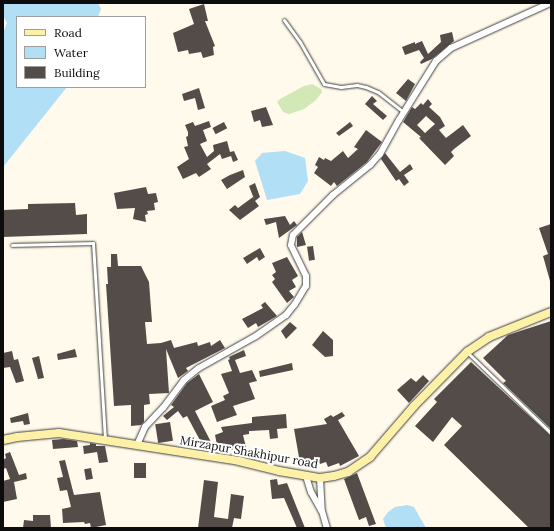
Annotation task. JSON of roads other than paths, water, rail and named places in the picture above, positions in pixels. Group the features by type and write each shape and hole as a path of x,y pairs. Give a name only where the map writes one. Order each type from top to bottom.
{"main road":[{"name":"Mirzapur Shakhipur road","path":"3,440 17,437 59,434 239,461 279,472 320,478 348,472 370,457 414,406 467,352 489,337 551,312"}],"street":[{"path":"137,445 145,427 163,408 184,380 200,368 256,336 286,315 295,304 306,286 306,276 291,245 293,235 333,195 370,165 380,154 436,61 451,48 550,3"},
{"path":"306,476 311,492 322,511"},
{"path":"320,478 322,511 327,528"}],"lane":[{"path":"284,20 300,42 324,84 341,87 357,85 366,87 378,92 404,112"},
{"path":"12,245 93,243 105,440"},
{"path":"467,352 551,433"}],"water":[{"path":"3,3 98,3 101,9 98,16 16,16 16,88 66,88 3,167 3,33 7,23 3,16"},
{"path":"285,151 305,158 308,181 300,194 267,200 255,161 262,153"},
{"path":"407,505 414,507 426,528 386,528 383,519 388,512 395,507"}]}
